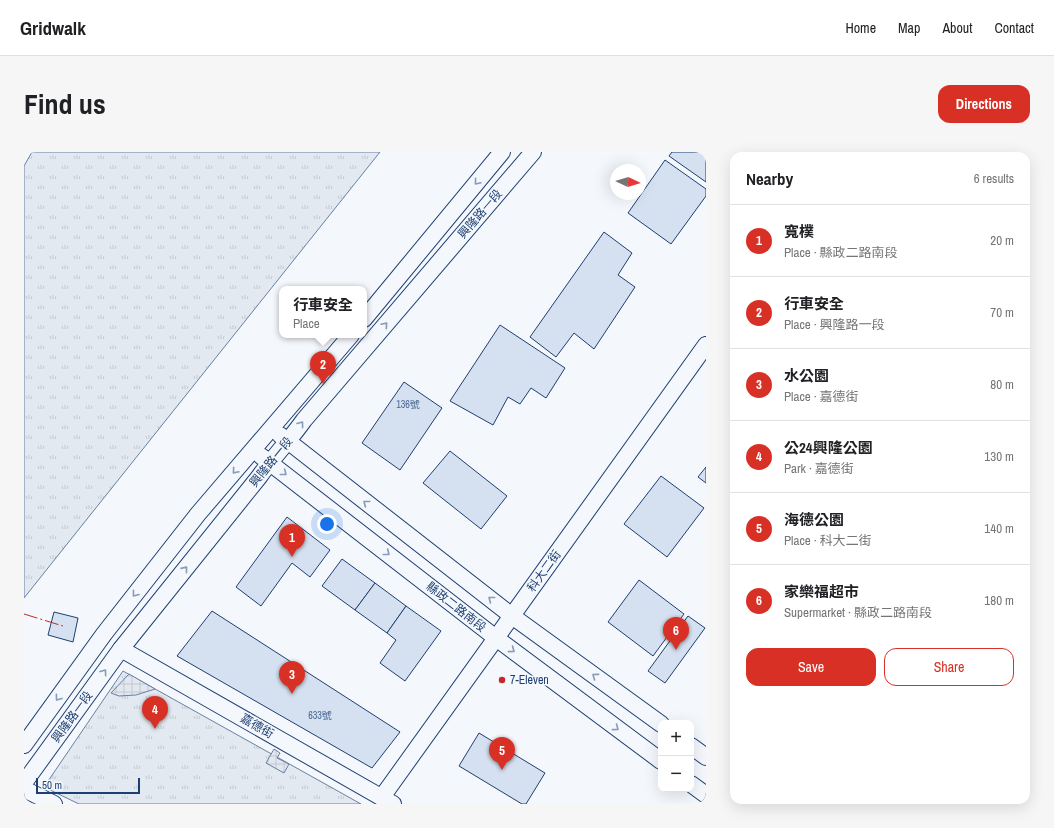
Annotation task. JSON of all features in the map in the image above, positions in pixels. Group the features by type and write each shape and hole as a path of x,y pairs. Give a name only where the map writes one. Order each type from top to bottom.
{"street":[{"name":"興隆路一段","path":"367,315 502,152"},
{"name":"興隆路一段","path":"24,783 121,649 270,462 288,442 309,414 533,152"},
{"name":"興隆路一段","path":"24,745 104,634 198,514 348,338"},
{"name":"科大二街","path":"387,801 496,638 706,345"},
{"path":"272,428 512,616 658,722"},
{"name":"縣政二路南段","path":"253,450 496,638 658,759"},
{"name":"嘉德街","path":"121,649 387,801"},
{"path":"694,748 706,757"},
{"path":"694,786 706,795"},
{"path":"24,789 54,804"}],"green space":[{"path":"32,152 380,152 24,598 24,166"},
{"path":"123,671 361,804 79,804 44,787"}],"shaded area":[{"path":"129,674 155,689 136,695 119,696 111,693"},
{"path":"274,749 280,753 277,758 289,764 284,773 266,763"}],"building":[{"path":"672,152 706,152 706,182 669,156"},
{"path":"665,160 706,189 706,196 671,244 628,213 637,200 646,200 646,187"},
{"path":"604,232 632,253 618,275 635,287 594,349 574,333 556,357 530,337"},
{"path":"500,325 565,368 546,398 531,388 520,404 508,397 493,425 450,401"},
{"path":"404,382 442,408 400,470 362,443"},
{"path":"450,451 507,496 481,529 423,483"},
{"path":"706,467 706,483 698,477"},
{"path":"661,476 704,508 667,557 624,524"},
{"path":"287,517 330,550 310,577 292,563 261,606 236,587"},
{"path":"342,559 375,583 355,610 322,586"},
{"path":"639,580 684,614 653,656 608,622"},
{"path":"375,583 406,606 387,633 355,610"},
{"path":"406,606 441,631 405,681 380,663 396,640 387,633"},
{"path":"212,611 400,732 372,768 177,656"},
{"path":"54,612 78,618 73,642 48,635"},
{"path":"688,616 705,628 665,683 648,671"},
{"path":"479,733 545,773 526,804 522,804 459,766"}],"power":[{"path":"24,614 63,626"}],"place":[{"name":"行車安全","path":"323,384"},
{"name":"寬樸","path":"292,557"},
{"name":"家樂福超市","path":"676,650"},
{"name":"7-Eleven","path":"502,680"},
{"name":"水公園","path":"292,694"},
{"name":"公24興隆公園","path":"155,729"},
{"name":"海德公園","path":"502,770"}]}
